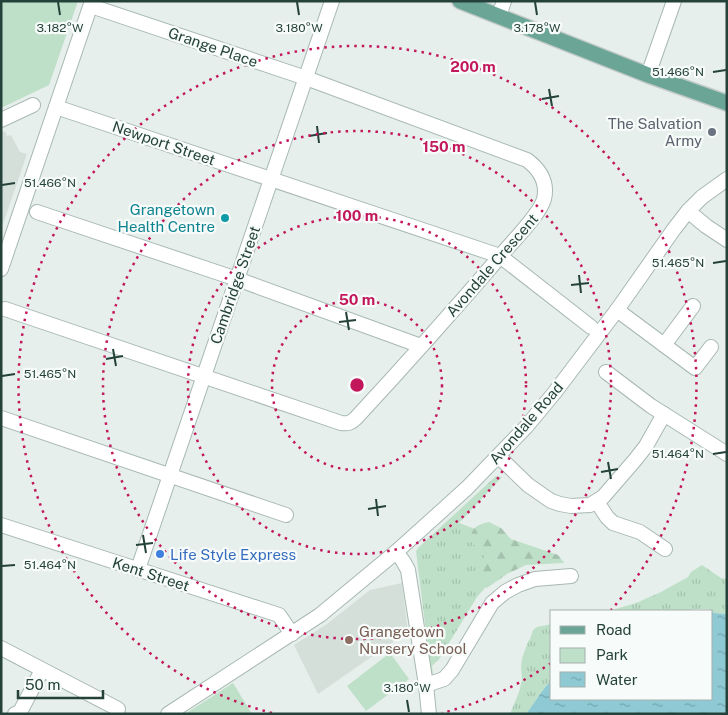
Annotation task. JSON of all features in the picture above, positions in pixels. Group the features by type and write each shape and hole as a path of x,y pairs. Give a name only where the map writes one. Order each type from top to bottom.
{"main road":[{"path":"460,1 727,103"}],"street":[{"name":"Cambridge Street","path":"138,569 332,1"},
{"path":"499,16 504,1"},
{"path":"648,74 674,1"},
{"name":"Grange Place","path":"92,4 306,78"},
{"path":"1,269 5,243 92,4"},
{"name":"Avondale Crescent","path":"204,377 341,423 353,422 541,208 545,197 542,175 527,160 306,78"},
{"path":"1,120 33,105"},
{"name":"Newport Street","path":"56,107 500,256 586,324"},
{"name":"Avondale Road","path":"168,714 331,607 461,494 526,428 617,310 688,211 702,197 727,179"},
{"path":"688,211 727,240"},
{"path":"37,212 237,279 421,346"},
{"path":"664,345 693,306"},
{"path":"5,309 204,377"},
{"path":"617,310 695,368 711,347"},
{"path":"607,378 727,454"},
{"path":"498,456 528,485 551,500 571,506 590,505 603,497 635,460 646,446 664,414"},
{"path":"1,418 286,515"},
{"path":"597,502 607,518 613,523 640,532 665,549"},
{"name":"Kent Street","path":"1,525 279,615 292,634"},
{"path":"396,552 408,570 429,714"},
{"path":"426,685 444,679 452,670 492,603 505,592 535,579 571,576"},
{"path":"1,648 118,709"},
{"path":"15,714 20,712 42,670"}],"shaded area":[{"path":"5,131 7,136 11,135 20,152 27,154 3,224 1,225 1,133"},
{"name":"Grangetown Nursery School","path":"402,583 408,633 318,694 294,645 327,624 370,590"}],"green space":[{"path":"1,1 78,1 49,85 1,108"},
{"path":"496,476 502,477 459,523 565,562 525,562 514,567 485,588 477,597 438,661 432,666 433,674 431,673 416,551"},
{"path":"489,522 501,528 511,539 558,555 564,563 526,565 507,574 487,588 475,575 478,566 490,548 474,545 470,541 475,527"},
{"path":"702,565 721,578 727,579 727,613 714,613 713,610 709,609 612,610 636,603 661,592 688,577 691,572"},
{"path":"550,624 550,682 526,714 510,714 522,680 522,658 533,630 537,627"},
{"path":"390,653 409,679 366,711 347,686"},
{"path":"233,683 252,714 185,714"}],"water":[{"path":"713,612 727,613 727,714 526,714 550,682 550,700 713,700"}],"place":[{"name":"The Salvation Army","path":"712,132"},
{"name":"Grangetown Health Centre","path":"225,218"},
{"name":"Life Style Express","path":"160,554"},
{"name":"Grangetown Nursery School","path":"349,640"}]}
